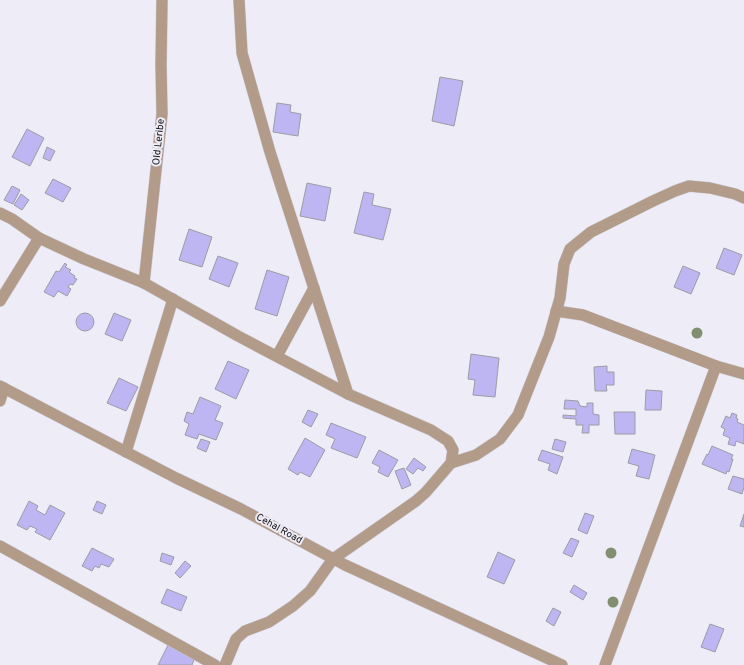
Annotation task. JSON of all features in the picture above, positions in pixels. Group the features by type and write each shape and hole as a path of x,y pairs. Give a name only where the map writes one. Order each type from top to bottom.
{"street":[{"name":"Old Leribe","path":"144,283 162,114 162,0"},
{"path":"239,0 242,53 270,152 348,394"},
{"path":"451,462 476,455 500,440 518,415 549,337 560,298 564,264 570,249 591,232 674,191 689,186 710,188 735,194 744,198"},
{"path":"0,213 12,219 39,238 84,259 144,283 238,336 348,394 431,430 448,441 453,450 451,462 426,492 416,501 333,559 310,591 293,606 269,622 245,631 236,639 225,665"},
{"path":"0,300 39,238"},
{"path":"277,356 314,288"},
{"path":"126,452 173,299"},
{"path":"556,311 583,315 716,366 744,374"},
{"path":"605,665 716,366"},
{"path":"0,401 2,387"},
{"name":"Cehal Road","path":"2,387 176,478 241,509 345,565 562,665"},
{"path":"0,546 215,665"}],"building":[{"path":"440,77 463,81 454,126 432,121"},
{"path":"277,103 291,105 290,112 301,114 298,136 273,132"},
{"path":"27,129 44,138 30,166 12,157"},
{"path":"47,147 55,151 50,161 43,158"},
{"path":"53,179 71,188 63,202 45,193"},
{"path":"307,183 331,188 325,221 300,216"},
{"path":"12,186 20,190 13,204 4,200"},
{"path":"364,192 374,194 372,205 391,209 383,240 354,233"},
{"path":"21,194 29,200 22,210 14,205"},
{"path":"189,229 212,237 202,267 179,260"},
{"path":"724,248 742,255 734,275 716,268"},
{"path":"218,256 238,263 229,287 209,279"},
{"path":"65,263 67,265 65,267 71,270 69,272 75,276 74,278 77,279 73,285 70,284 68,287 71,289 67,296 58,291 54,297 44,292 56,271 59,272"},
{"path":"683,266 700,273 691,294 674,287"},
{"path":"267,270 289,277 277,316 255,309"},
{"path":"85,313 91,316 94,322 91,328 85,331 79,328 76,322 79,316"},
{"path":"114,313 131,320 122,341 105,334"},
{"path":"471,354 499,358 495,397 473,395 475,380 468,379"},
{"path":"228,361 249,370 236,399 215,389"},
{"path":"607,366 607,372 614,372 614,385 606,385 607,391 595,391 594,367"},
{"path":"119,378 138,387 126,411 107,403"},
{"path":"646,390 662,391 661,410 645,410"},
{"path":"200,397 221,406 215,420 223,423 216,440 199,434 197,439 185,435 189,424 184,421 187,412 193,414"},
{"path":"565,400 578,401 580,406 587,407 587,403 593,403 593,414 599,415 599,425 589,425 589,433 582,433 583,425 576,425 576,419 563,418 563,415 576,416 576,409 564,409"},
{"path":"308,410 318,414 311,427 302,422"},
{"path":"614,412 635,412 635,434 615,434"},
{"path":"732,413 737,415 737,422 744,425 744,444 736,441 735,446 728,444 730,438 723,435 725,429 721,427 726,416 730,418"},
{"path":"331,423 366,437 357,458 331,448 335,439 326,435"},
{"path":"305,438 325,450 310,477 300,472 298,475 288,469"},
{"path":"201,439 210,442 206,452 197,448"},
{"path":"555,439 566,442 563,452 552,449"},
{"path":"712,446 733,455 729,472 727,471 726,474 702,464"},
{"path":"632,449 655,455 649,479 636,476 639,466 628,463"},
{"path":"379,450 398,460 388,477 378,472 380,467 372,463"},
{"path":"542,450 563,457 557,474 548,470 550,464 538,460"},
{"path":"414,458 426,467 423,471 418,468 413,474 406,469"},
{"path":"404,468 411,485 402,489 395,471"},
{"path":"733,476 744,479 742,494 728,489"},
{"path":"29,501 38,506 36,510 45,515 50,505 65,513 50,540 35,532 37,529 30,526 27,530 17,525"},
{"path":"97,501 106,505 102,514 93,510"},
{"path":"585,513 594,516 587,534 578,530"},
{"path":"744,514 744,527 740,526"},
{"path":"571,538 579,541 572,557 563,553"},
{"path":"92,548 114,559 109,567 101,564 99,568 95,566 92,571 82,566"},
{"path":"498,552 515,560 504,584 487,577"},
{"path":"162,553 174,557 171,565 160,561"},
{"path":"185,561 191,566 180,578 175,573"},
{"path":"574,585 587,593 583,600 570,592"},
{"path":"167,589 187,597 181,611 161,603"},
{"path":"553,608 561,612 554,626 546,621"},
{"path":"710,624 724,629 715,652 701,647"},
{"path":"168,645 195,657 192,665 158,665"}]}
